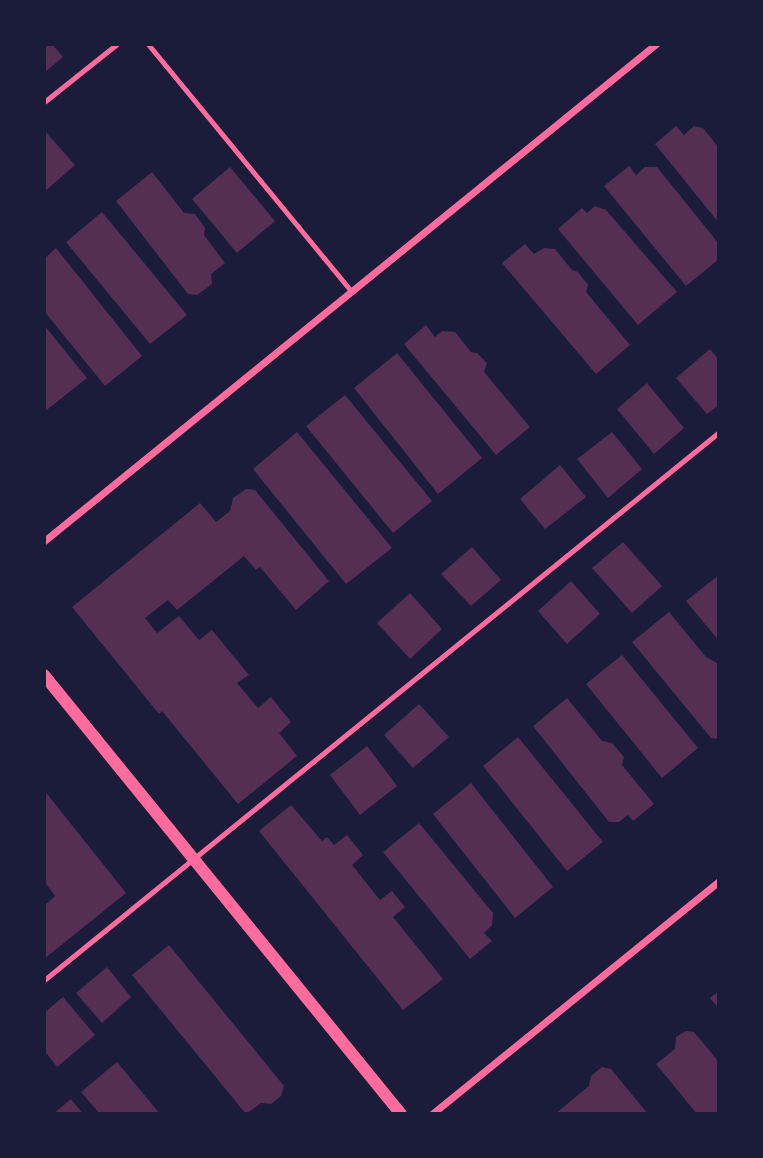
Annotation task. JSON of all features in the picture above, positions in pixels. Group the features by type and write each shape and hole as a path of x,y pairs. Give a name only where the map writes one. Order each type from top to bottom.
{"street":[{"path":"44,542 657,44"},
{"path":"44,675 401,1114"},
{"path":"433,1114 719,882"}],"lane":[{"path":"44,103 118,44"},
{"path":"148,44 352,292"},
{"path":"44,981 719,433"}],"building":[{"path":"44,44 52,44 63,57 44,73"},
{"path":"676,126 684,135 694,126 703,128 719,148 719,223 655,144"},
{"path":"44,130 75,165 44,192"},
{"path":"629,166 636,175 645,167 657,167 719,244 719,259 686,286 604,186"},
{"path":"230,167 275,221 237,253 192,199"},
{"path":"152,172 184,213 195,214 205,228 204,235 225,263 211,274 212,284 197,295 188,294 116,201"},
{"path":"595,206 606,210 677,292 638,325 558,229 582,208 587,213"},
{"path":"102,212 187,315 150,344 66,242"},
{"path":"525,244 534,254 544,248 555,249 572,270 578,272 588,285 586,292 630,345 596,374 502,263"},
{"path":"56,248 142,356 105,386 44,311 44,259"},
{"path":"44,325 87,378 44,412"},
{"path":"426,325 435,337 442,331 455,332 471,352 477,353 487,363 484,372 530,427 496,455 404,344"},
{"path":"710,349 719,360 719,405 707,414 676,378"},
{"path":"397,353 482,458 438,494 354,388"},
{"path":"647,383 684,428 654,454 617,409"},
{"path":"345,395 432,501 393,533 306,426"},
{"path":"297,432 392,548 346,584 253,469"},
{"path":"612,432 642,469 608,498 577,459"},
{"path":"560,465 586,497 545,529 520,499"},
{"path":"246,489 255,490 329,581 296,610 260,567 256,570 244,556 177,610 168,600 145,618 157,633 179,616 199,640 212,630 249,675 237,683 258,708 271,697 291,722 279,733 297,756 238,804 162,711 159,714 72,607 200,503 216,522 230,511 233,498"},
{"path":"623,542 662,586 632,613 592,568"},
{"path":"472,547 501,580 471,606 441,574"},
{"path":"719,575 719,641 686,601"},
{"path":"571,581 600,614 567,644 538,611"},
{"path":"410,593 442,629 410,659 377,623"},
{"path":"669,612 706,657 719,664 719,739 711,738 632,642"},
{"path":"622,655 698,748 662,778 586,684"},
{"path":"567,698 602,741 612,743 624,757 622,765 654,804 633,821 628,815 619,822 609,822 533,726"},
{"path":"419,704 449,737 413,768 384,735"},
{"path":"518,737 603,842 567,871 483,766"},
{"path":"367,746 397,786 360,815 330,775"},
{"path":"471,783 553,887 515,918 433,814"},
{"path":"44,790 126,893 44,959 44,906 55,896 44,881"},
{"path":"291,805 322,841 327,837 334,845 347,835 363,855 352,865 380,900 392,891 405,907 393,917 443,979 403,1010 259,831"},
{"path":"419,823 493,913 492,925 484,933 492,941 470,959 383,852"},
{"path":"169,945 284,1086 281,1096 271,1104 261,1103 246,1114 132,975"},
{"path":"107,967 131,997 102,1023 76,993"},
{"path":"719,991 719,1009 710,998"},
{"path":"63,997 95,1035 57,1067 44,1050 44,1013"},
{"path":"686,1031 694,1032 719,1062 719,1114 697,1114 656,1064 675,1049 676,1037"},
{"path":"117,1062 160,1114 100,1114 81,1092"},
{"path":"602,1067 611,1069 648,1114 555,1114 589,1086 591,1076"},
{"path":"71,1099 83,1114 53,1114"}]}
